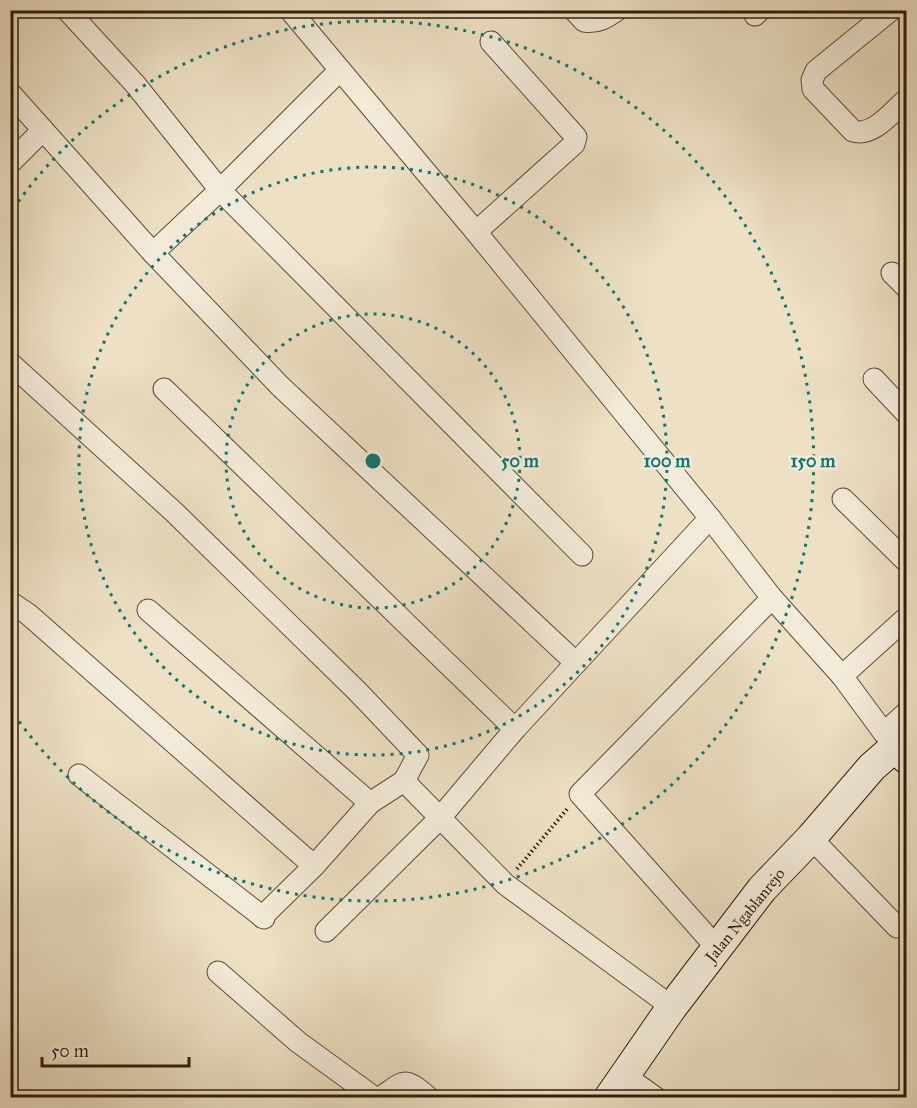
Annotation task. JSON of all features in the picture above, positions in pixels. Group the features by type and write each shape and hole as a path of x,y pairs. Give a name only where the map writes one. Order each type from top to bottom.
{"street":[{"path":"67,10 135,84 220,189 582,555"},
{"path":"290,10 476,232 772,597 842,676 895,745"},
{"path":"574,10 584,21 593,22 604,19 617,10"},
{"path":"891,10 816,71 812,80 813,89 853,131 861,134 870,131 906,100"},
{"path":"476,232 574,144 576,137 491,42"},
{"path":"153,252 340,70"},
{"path":"10,93 153,252 280,386 576,663"},
{"path":"10,163 43,130"},
{"path":"10,363 174,512 357,691 418,755 404,781 370,803 314,866 263,917 79,775"},
{"path":"874,379 906,413"},
{"path":"164,389 515,729"},
{"path":"843,499 906,561"},
{"path":"326,931 439,819 515,729 710,518"},
{"path":"718,949 580,794 772,597"},
{"path":"10,602 28,614 314,866"},
{"path":"148,610 370,803"},
{"path":"842,676 906,618"},
{"path":"895,745 906,713"},
{"name":"Jalan Ngablanrejo","path":"617,1087 672,1006 762,889 811,838 872,767 895,745"},
{"path":"404,781 505,884 672,1006"},
{"path":"811,838 897,927"},
{"path":"218,972 298,1042 375,1098"},
{"path":"380,1098 402,1083 411,1082 429,1098"},
{"path":"617,1087 656,1098"}],"path":[{"path":"505,884 580,794"}]}
